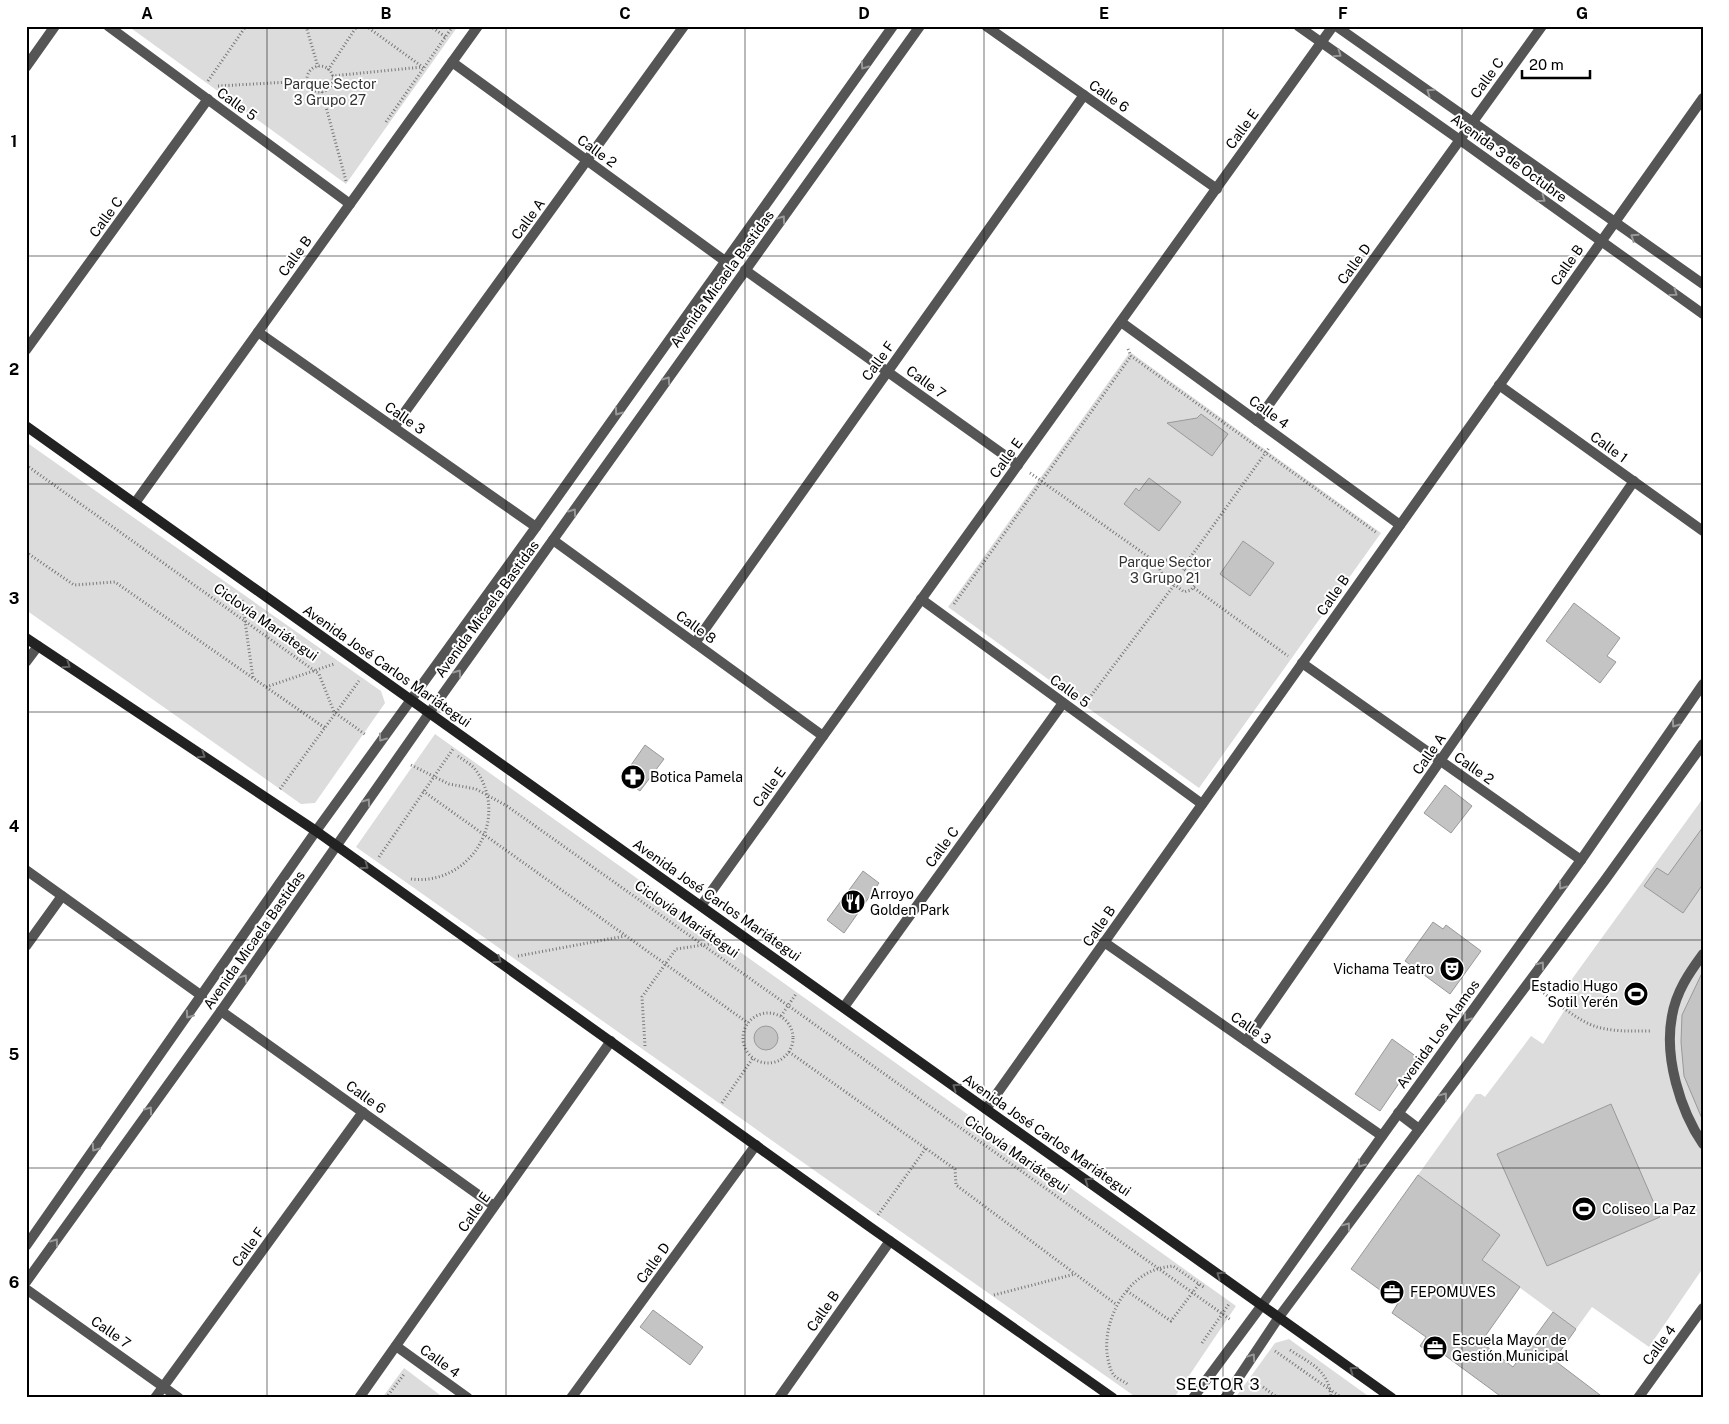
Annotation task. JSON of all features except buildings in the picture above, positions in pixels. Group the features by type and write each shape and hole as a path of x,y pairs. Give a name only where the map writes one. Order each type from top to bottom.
{"main road":[{"name":"Avenida José Carlos Mariátegui","path":"26,426 1392,1398"},
{"path":"26,638 316,831 1112,1398"}],"street":[{"path":"26,67 55,26"},
{"name":"Calle 5","path":"108,26 350,204"},
{"name":"Calle B","path":"135,503 478,26"},
{"name":"Calle A","path":"394,428 684,26"},
{"name":"Avenida Micaela Bastidas","path":"26,1246 316,831 536,527 893,26"},
{"name":"Avenida Micaela Bastidas","path":"26,1282 221,1011 430,712 920,26"},
{"name":"Calle 6","path":"986,26 1216,189"},
{"name":"Avenida 3 de Octubre","path":"1298,26 1703,314"},
{"name":"Avenida 3 de Octubre","path":"1335,26 1703,284"},
{"name":"Calle E","path":"701,906 1335,26"},
{"name":"Calle C","path":"1472,122 1542,26"},
{"name":"Calle 2","path":"452,62 725,261"},
{"name":"Calle F","path":"695,643 1084,95"},
{"name":"Calle C","path":"26,350 204,96"},
{"name":"Calle B","path":"986,1109 1703,98"},
{"name":"Calle D","path":"1257,421 1472,122"},
{"name":"Calle 7","path":"745,270 1018,465"},
{"name":"Calle 4","path":"1121,322 1400,525"},
{"name":"Calle 3","path":"258,332 536,527"},
{"name":"Calle 1","path":"1499,385 1703,531"},
{"name":"Calle A","path":"1246,1041 1634,482"},
{"name":"Calle 8","path":"554,540 823,736"},
{"name":"Calle 5","path":"921,599 1202,804"},
{"path":"26,662 38,646"},
{"name":"Calle 2","path":"1301,664 1581,860"},
{"name":"Avenida Los Alamos","path":"1193,1398 1262,1305 1581,860 1703,684"},
{"name":"Calle C","path":"844,1007 1063,703"},
{"path":"1225,1398 1279,1317 1529,982 1703,744"},
{"path":"26,870 202,996"},
{"path":"26,946 62,896"},
{"name":"Calle 3","path":"1104,942 1382,1136"},
{"path":"1703,954 1684,981 1672,1016 1670,1043 1673,1071 1682,1105 1703,1144"},
{"name":"Calle 6","path":"221,1011 494,1206"},
{"name":"Calle E","path":"359,1398 611,1041"},
{"name":"Calle F","path":"155,1398 363,1112"},
{"path":"1398,1113 1419,1129"},
{"name":"Calle D","path":"571,1398 756,1145"},
{"name":"Calle B","path":"779,1398 890,1241"},
{"name":"Calle 7","path":"26,1289 179,1398"},
{"name":"Calle 4","path":"1638,1398 1703,1308"},
{"name":"Calle 4","path":"396,1346 468,1398"}],"path":[{"path":"204,96 208,80 246,26"},
{"path":"306,26 318,67"},
{"path":"328,70 357,26"},
{"path":"366,26 440,79"},
{"path":"430,26 462,49"},
{"path":"385,124 453,26"},
{"path":"318,67 324,67 328,70 332,76 330,88 322,92 311,88 307,81 309,72 318,67"},
{"path":"332,76 423,67"},
{"path":"201,75 224,92"},
{"path":"216,86 307,81"},
{"path":"322,92 346,180 350,204"},
{"path":"346,180 352,172"},
{"path":"338,174 346,180"},
{"path":"952,606 1131,356 1377,534"},
{"path":"1182,569 1278,436"},
{"path":"1018,465 1160,565"},
{"name":"Ciclovía Mariátegui","path":"26,466 319,674 335,713"},
{"path":"26,552 74,585 115,582 325,728"},
{"path":"1166,560 1171,561 1193,578 1196,584 1194,588 1184,592 1160,573 1160,565 1166,560"},
{"path":"239,577 253,679"},
{"path":"1078,714 1175,584"},
{"path":"1194,588 1301,664"},
{"path":"1289,657 1294,649"},
{"path":"266,688 352,658"},
{"path":"272,801 368,668"},
{"path":"335,713 378,744"},
{"path":"384,863 377,858 462,736"},
{"path":"403,878 432,879 458,868 478,849 485,835 489,807 482,780 474,768 451,751"},
{"name":"Ciclovía Mariátegui","path":"398,758 449,784 476,789 508,806 1244,1329"},
{"path":"423,792 748,1023"},
{"path":"498,960 625,936"},
{"path":"646,1066 642,997 676,949 747,938"},
{"path":"781,1016 806,980"},
{"path":"1529,982 1566,1009 1595,1026 1619,1031 1652,1031"},
{"path":"764,1012 781,1016 791,1028 793,1036 793,1044 789,1052 784,1058 776,1062 768,1063 753,1058 743,1044 742,1036 748,1023 756,1015 764,1012"},
{"path":"789,1052 955,1169 956,1185 1117,1305"},
{"path":"714,1114 753,1058"},
{"path":"870,1227 926,1148"},
{"path":"1128,1384 1113,1375 1106,1345 1110,1320 1117,1305 1127,1291 1146,1273 1172,1266 1206,1288"},
{"path":"974,1300 1075,1274"},
{"path":"1127,1291 1171,1321 1199,1284"},
{"path":"1202,1343 1230,1304 1222,1299"},
{"path":"1262,1342 1342,1398"},
{"path":"1290,1350 1324,1373 1331,1398"},
{"path":"386,1398 405,1373"},
{"path":"1263,1387 1278,1398"}],"green space":[{"name":"Parque Sector 3 Grupo 27","path":"128,26 458,26 346,184"},
{"name":"Parque Sector 3 Grupo 21","path":"1130,352 1381,533 1199,788 948,607"},
{"path":"26,442 381,691 385,703 315,803 301,804 26,610"},
{"path":"435,734 1236,1306 1174,1398 1137,1398 356,847"},
{"name":"Coliseo La Paz","path":"1701,801 1703,802 1703,1268 1649,1347 1592,1307 1576,1329 1482,1260 1500,1235 1418,1175 1476,1094 1481,1094 1485,1097 1531,1036 1543,1044 1573,997 1564,990"},
{"path":"1289,1339 1371,1398 1235,1398 1275,1343"},
{"path":"404,1368 444,1398 382,1398"}],"place":[{"name":"Botica Pamela","path":"633,777"},
{"name":"Arroyo Golden Park","path":"853,902"},
{"name":"Vichama Teatro","path":"1452,969"},
{"name":"Estadio Hugo Sotil Yerén","path":"1636,994"},
{"name":"Coliseo La Paz","path":"1584,1209"},
{"name":"FEPOMUVES","path":"1392,1292"},
{"name":"Escuela Mayor de Gestión Municipal","path":"1435,1348"}],"district":[{"name":"SECTOR 3","path":"1218,1384"}]}
